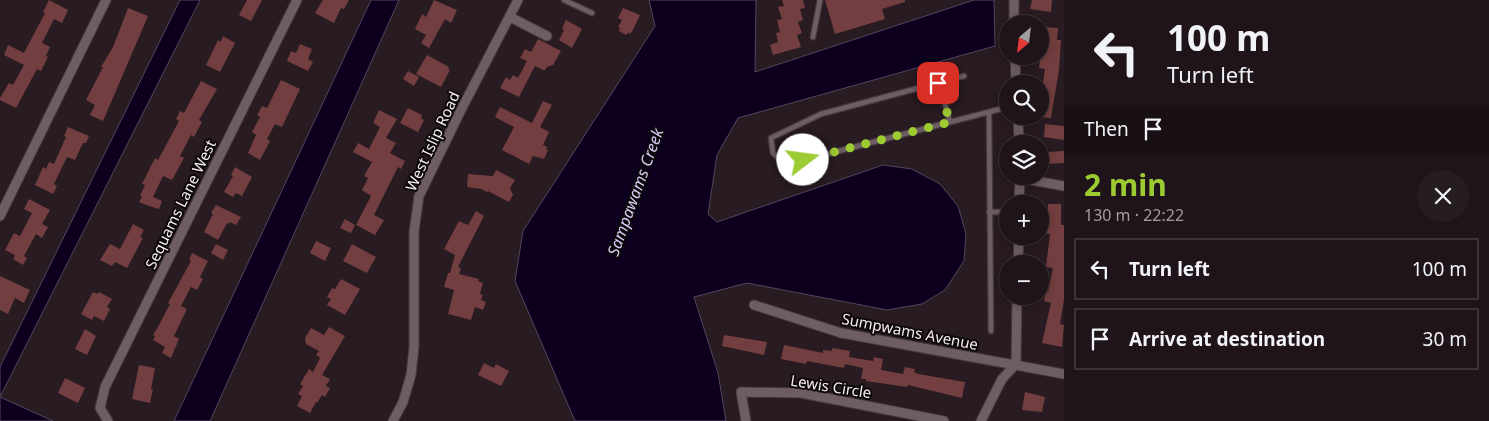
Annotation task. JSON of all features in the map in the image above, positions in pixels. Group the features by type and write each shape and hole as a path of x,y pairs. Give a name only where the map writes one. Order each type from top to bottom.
{"street":[{"path":"0,216 106,0"},
{"name":"Sequams Lane West","path":"108,421 100,408 105,387 297,0"},
{"name":"West Islip Road","path":"393,421 411,375 414,347 414,232 419,196 518,0"},
{"path":"1014,0 1014,15"},
{"path":"510,17 547,36"},
{"path":"1049,183 1064,186"},
{"name":"Sumpwams Avenue","path":"754,305 841,333 1064,374"},
{"path":"981,421 1002,379 1016,364 1018,305"},
{"name":"Lewis Circle","path":"746,421 741,392 802,393 944,421"}],"lane":[{"path":"564,0 592,13"},
{"path":"813,37 820,0"},
{"path":"964,76 821,114 771,138 773,154 785,165 999,109"},
{"path":"938,83 950,122"},
{"path":"989,112 991,331"},
{"path":"990,212 999,212"}],"water":[{"path":"180,0 200,0 0,397 0,367"},
{"path":"371,0 399,0 210,421 174,421"},
{"name":"Sampawams Creek","path":"649,0 756,0 755,72 974,0 994,0 995,46 738,118 717,155 708,214 717,222 883,165 912,169 940,184 958,206 966,234 964,261 945,290 922,304 887,310 747,283 694,297 718,373 726,421 575,421 515,281 523,231 655,26"},
{"path":"0,397 53,421 0,421"}],"building":[{"path":"49,0 68,10 62,23 54,19 42,43 50,47 46,56 48,57 41,71 37,69 16,108 0,100 0,98 9,83 13,85 24,65 4,55 8,45 24,53 45,13 43,12"},
{"path":"247,0 262,0 251,21 239,15"},
{"path":"323,0 349,0 344,9 341,8 334,23 315,13"},
{"path":"434,0 457,10 451,23 445,19 429,48 421,43 426,35 415,29 422,14 426,17"},
{"path":"782,0 803,0 805,8 800,9 803,20 798,22 802,33 797,35 801,47 773,55 770,45 778,42 776,33 780,32 777,20 782,19 778,7 784,6"},
{"path":"825,0 905,0 905,2 882,9 885,19 835,34"},
{"path":"1032,0 1052,0 1051,12 1030,9"},
{"path":"128,8 148,16 103,121 90,115 95,105 86,100 103,67 101,67 113,47"},
{"path":"623,8 640,15 633,30 630,34 626,35 619,31 620,28 618,27 622,20 618,18"},
{"path":"566,20 582,29 572,48 559,40"},
{"path":"1049,27 1058,28 1057,40 1061,40 1059,70 1051,118 1049,118 1049,75 1044,75 1045,69 1039,68 1039,65 1049,65"},
{"path":"223,36 235,43 220,72 206,65 218,40 221,42"},
{"path":"538,39 561,51 553,65 545,70 535,66 519,97 500,88 506,77 510,80 513,75 518,78 527,61 520,58 525,49 531,52"},
{"path":"300,44 312,49 308,59 313,62 308,71 287,61 291,51 296,53"},
{"path":"427,55 449,67 448,69 450,70 441,87 416,74"},
{"path":"408,71 419,77 414,86 403,79"},
{"path":"281,80 300,89 282,127 275,124 267,139 270,141 260,160 248,153 256,135 252,132 260,117 257,115 262,106 267,108"},
{"path":"201,81 217,89 199,120 202,122 194,137 191,135 180,156 184,158 172,180 163,176 153,197 162,201 159,209 139,202 145,185 142,184 155,158 158,160 179,121 176,119 180,111 184,113"},
{"path":"543,101 552,105 540,127 549,132 543,145 548,150 544,159 533,156 529,164 502,150 514,127 495,117 500,107 532,123"},
{"path":"408,108 422,115 421,118 424,120 418,132 400,123"},
{"path":"379,110 397,119 386,138 396,143 390,153 405,161 401,169 398,167 374,215 384,220 375,235 356,225 371,196 362,190 368,178 364,176 372,162 353,152 358,143 369,149 380,127 373,123"},
{"path":"1045,125 1064,126 1064,140 1044,135"},
{"path":"68,127 89,136 86,143 83,143 75,160 67,157 54,184 57,186 53,194 35,185 43,167 46,169 49,162 54,164 66,137 64,136"},
{"path":"1064,151 1064,163 1049,164 1049,152"},
{"path":"235,167 252,177 242,196 236,193 233,197 224,192 233,176 231,175"},
{"path":"496,170 515,180 510,188 513,195 509,202 488,191 467,187 468,174 493,176"},
{"path":"29,199 50,210 42,224 48,227 42,238 36,234 24,256 27,258 23,265 13,259 15,255 5,250 14,233 20,236 32,213 24,209"},
{"path":"1049,204 1061,204 1061,225 1064,225 1064,299 1060,324 1064,325 1062,347 1042,343 1051,303 1049,302 1049,287 1053,268 1049,267 1049,255 1047,255 1050,234"},
{"path":"216,205 241,217 236,225 230,222 227,223 218,240 204,232"},
{"path":"476,211 484,216 458,267 461,268 459,274 479,279 478,281 483,283 480,294 483,295 481,300 486,302 483,310 475,307 471,320 448,314 454,290 444,287 455,255 444,249 459,221 468,225"},
{"path":"345,219 355,225 351,233 340,228"},
{"path":"133,224 144,230 140,237 143,238 127,268 115,262 112,266 100,260 110,244 120,249"},
{"path":"316,241 331,248 325,261 310,253"},
{"path":"216,244 228,250 223,260 211,253"},
{"path":"352,244 376,257 367,273 343,261"},
{"path":"192,253 208,261 200,277 203,279 197,290 191,287 181,306 187,309 174,336 179,339 171,358 162,353 165,347 153,340 155,336 153,335 191,261 189,260"},
{"path":"0,276 30,290 24,303 15,298 8,314 0,310"},
{"path":"341,279 360,289 345,315 327,305 331,299 327,297 332,288 335,289"},
{"path":"93,292 97,294 99,292 112,299 107,307 110,309 104,321 94,316 92,320 81,314"},
{"path":"329,327 345,336 322,375 330,379 326,386 330,388 325,397 322,395 316,402 310,413 297,406 302,396 298,394 303,386 300,384 309,369 313,372 320,358 316,355 319,351 306,344 305,338 311,328 324,335"},
{"path":"85,329 96,336 87,355 75,349"},
{"path":"724,335 767,342 764,355 722,346"},
{"path":"784,345 823,353 823,350 832,351 832,348 850,351 849,357 873,361 874,357 883,359 881,370 903,374 905,367 915,369 914,372 918,374 965,382 962,398 908,385 907,387 866,381 866,379 861,379 863,368 845,364 844,368 807,361 806,364 781,359"},
{"path":"484,363 494,368 496,364 509,371 501,386 478,375"},
{"path":"139,365 155,368 150,403 132,399"},
{"path":"65,378 85,388 78,403 58,393"},
{"path":"1025,392 1045,397 1042,412 1022,410"}],"route":[{"path":"803,160 950,122 938,83"}]}
